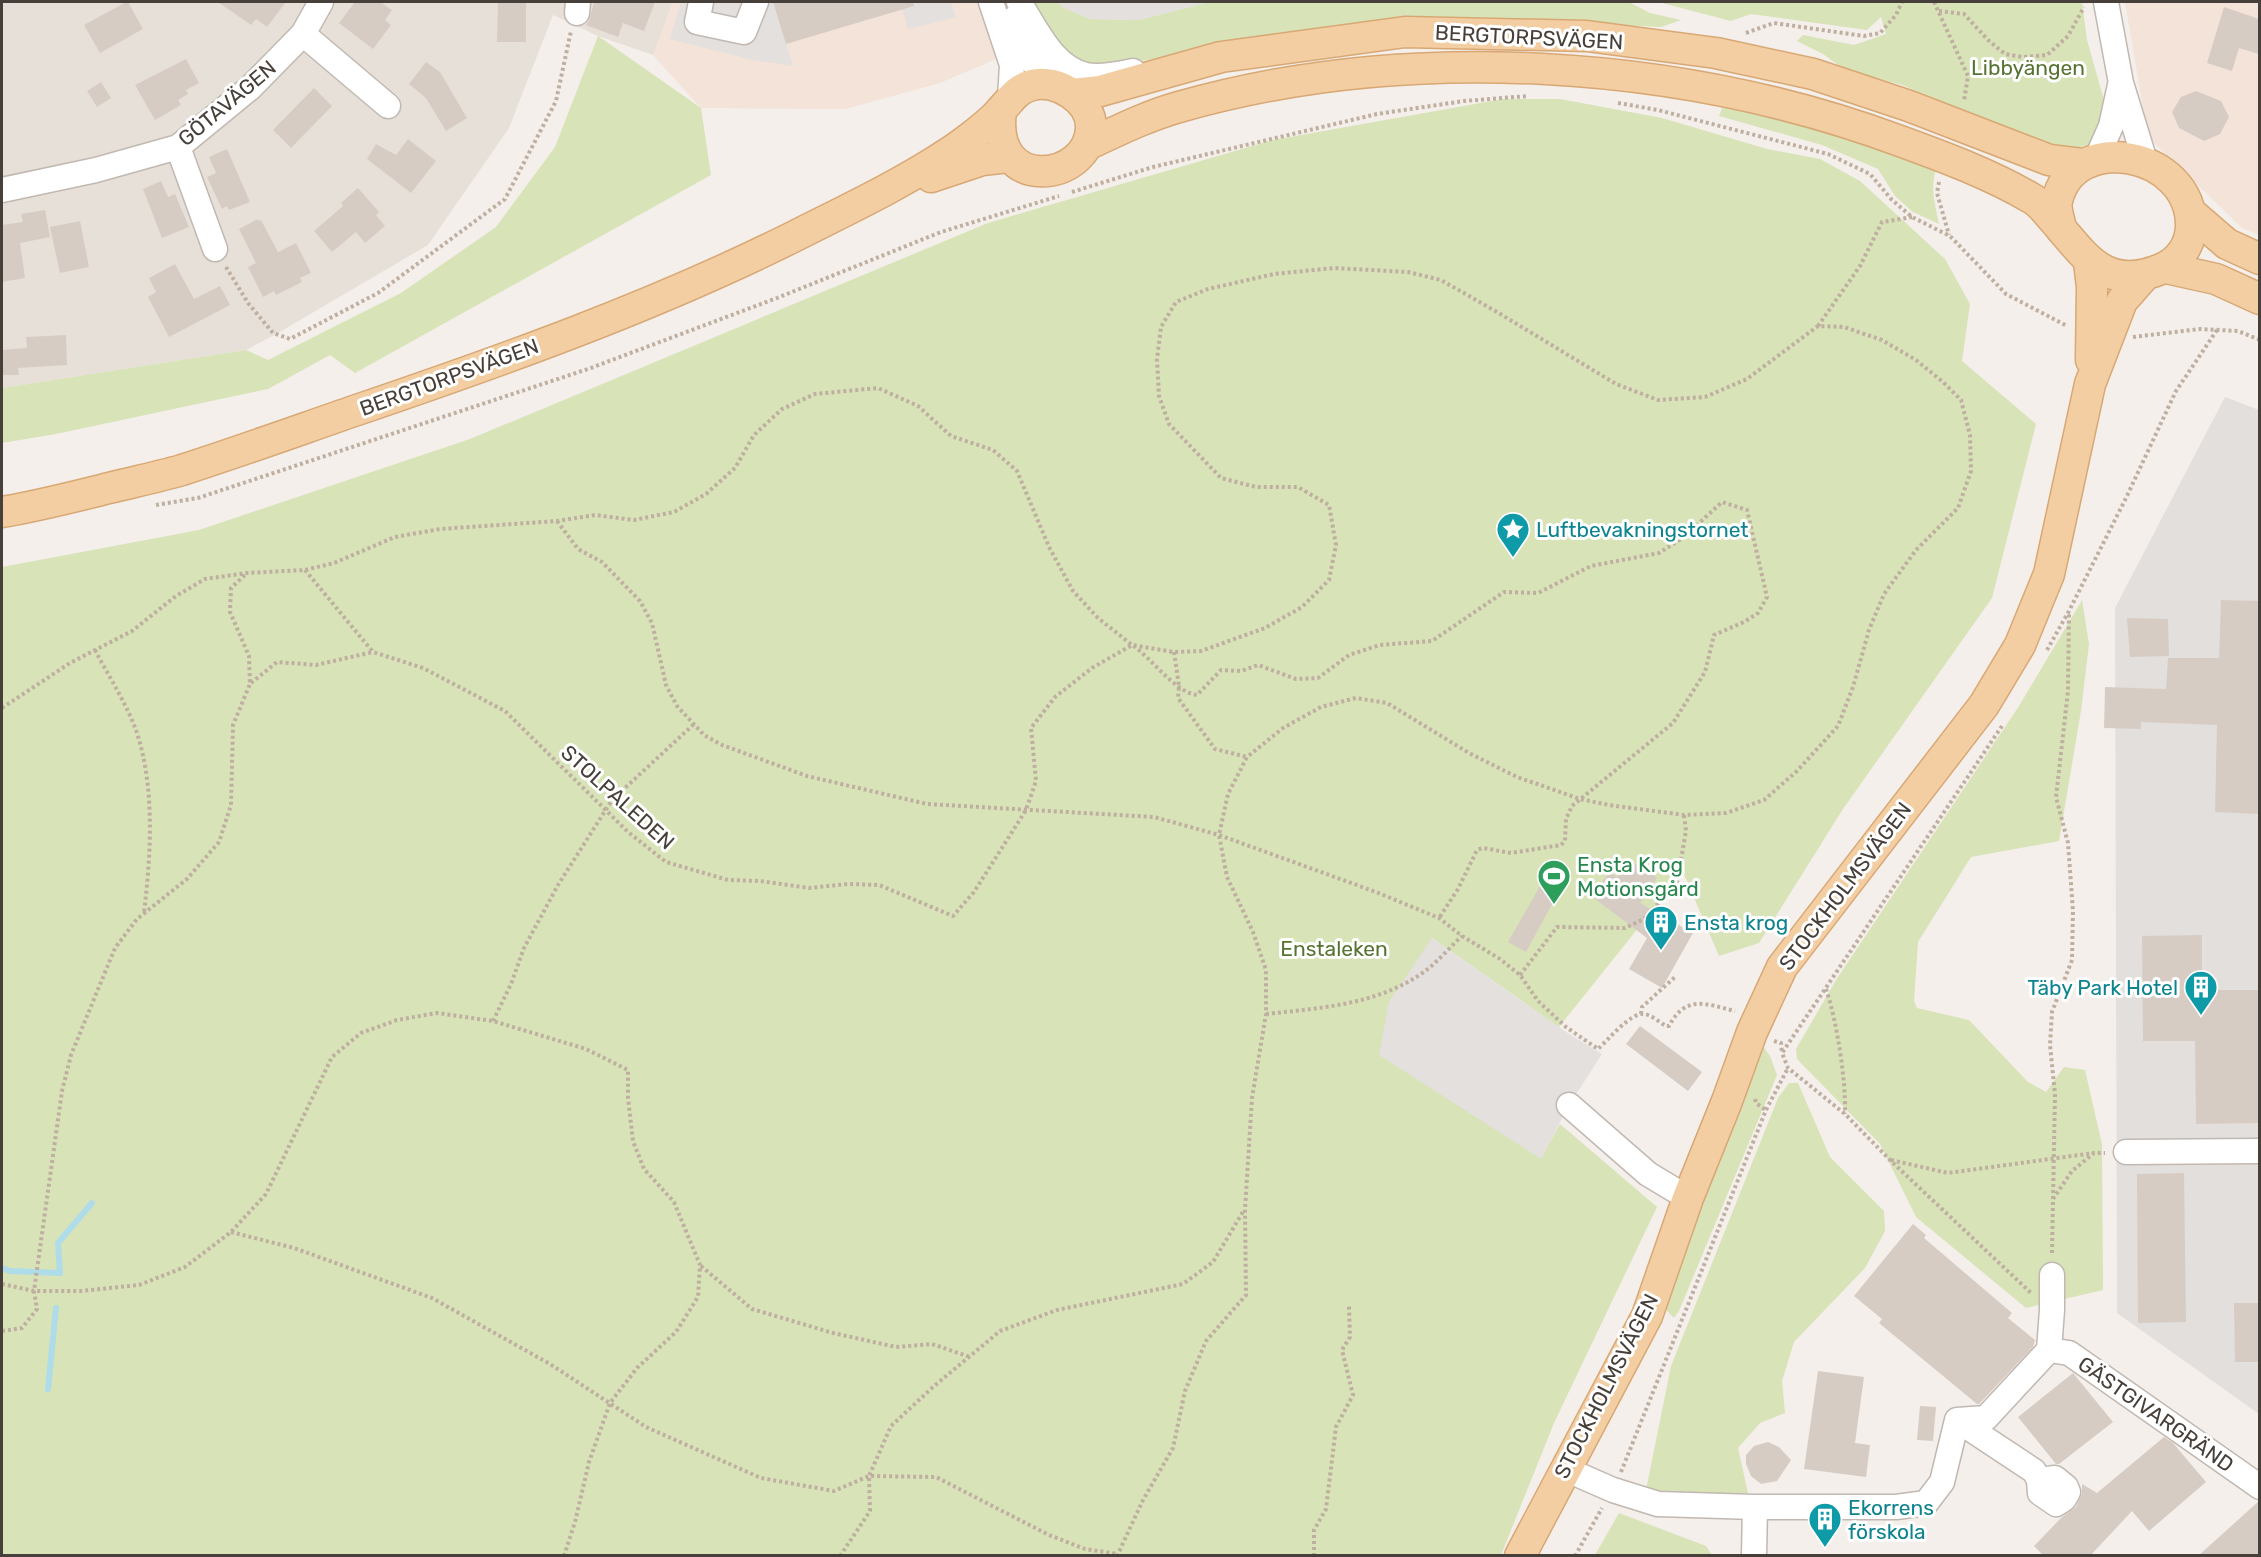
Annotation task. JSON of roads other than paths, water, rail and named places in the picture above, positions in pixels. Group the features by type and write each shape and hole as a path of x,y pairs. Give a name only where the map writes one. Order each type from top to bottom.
{"main road":[{"name":"BERGTORPSVÄGEN","path":"2,512 179,471 447,379 607,319 766,250 879,194 945,156 1005,104 1033,85 1048,84 1066,91 1100,91 1221,57 1405,32 1587,36 1716,53 1813,74 1909,106 2049,160 2089,162"},
{"name":"BERGTORPSVÄGEN","path":"879,194 982,160 1009,157 1020,166 1034,171 1053,171 1077,158 1087,145 1177,107 1290,81 1410,70 1532,67 1658,81 1761,99 1862,127 1950,159 2035,199 2061,229"},
{"path":"1066,91 1087,110 1091,127 1087,145"},
{"path":"1005,104 999,127 1002,142 1009,157"},
{"path":"2155,272 2183,253 2191,230 2190,212 2181,193 2161,170 2145,162 2125,157 2089,162 2065,183 2056,204 2061,229 2089,262 2104,272 2123,277 2155,272 2216,279 2259,299"},
{"path":"2190,212 2227,244 2259,259"},
{"name":"STOCKHOLMSVÄGEN","path":"2089,262 2092,287 2090,384"},
{"name":"STOCKHOLMSVÄGEN","path":"1520,1556 1647,1316 1688,1198 1728,1101 1760,1035 1782,967 1869,851 1984,705 2020,645 2049,574 2090,384 2122,301 2155,272"}],"street":[{"name":"GÖTAVÄGEN","path":"2,190 96,170 178,147 250,88 303,34 321,2"},
{"path":"701,2 697,22 744,32 756,2"},
{"path":"991,2 1012,65 1005,104"},
{"path":"1008,2 1035,64 1066,91"},
{"path":"1019,2 1052,54 1065,66 1087,75 1113,75 1221,57"},
{"path":"2096,2 2145,162"},
{"path":"303,34 388,106"},
{"path":"2089,162 2111,126 2121,83"},
{"path":"178,147 215,249"},
{"path":"1569,1105 1648,1174 1688,1198"},
{"path":"2126,1152 2259,1150"},
{"path":"1957,1420 1986,1418 2049,1350 2052,1275"},
{"name":"GÄSTGIVARGRÄND","path":"2049,1350 2069,1353 2259,1487"},
{"path":"1565,1469 1613,1490 1658,1504 1896,1507 1926,1503 1942,1482 1957,1420"},
{"path":"1957,1420 2034,1471 2039,1480"},
{"path":"1754,1556 1755,1507"}],"waterway":[{"path":"2,1268 10,1271 60,1273 58,1243 92,1203"},
{"path":"48,1389 56,1308"}],"place":[{"name":"Luftbevakningstornet","path":"1513,558"},
{"name":"Ensta Krog Motionsgård","path":"1554,905"},
{"name":"Ensta krog","path":"1661,951"},
{"name":"Täby Park Hotel","path":"2201,1016"},
{"name":"Ekorrens förskola","path":"1825,1548"}],"park label":[{"name":"Libbyängen","path":"2028,67"},
{"name":"Enstaleken","path":"1334,948"}]}
